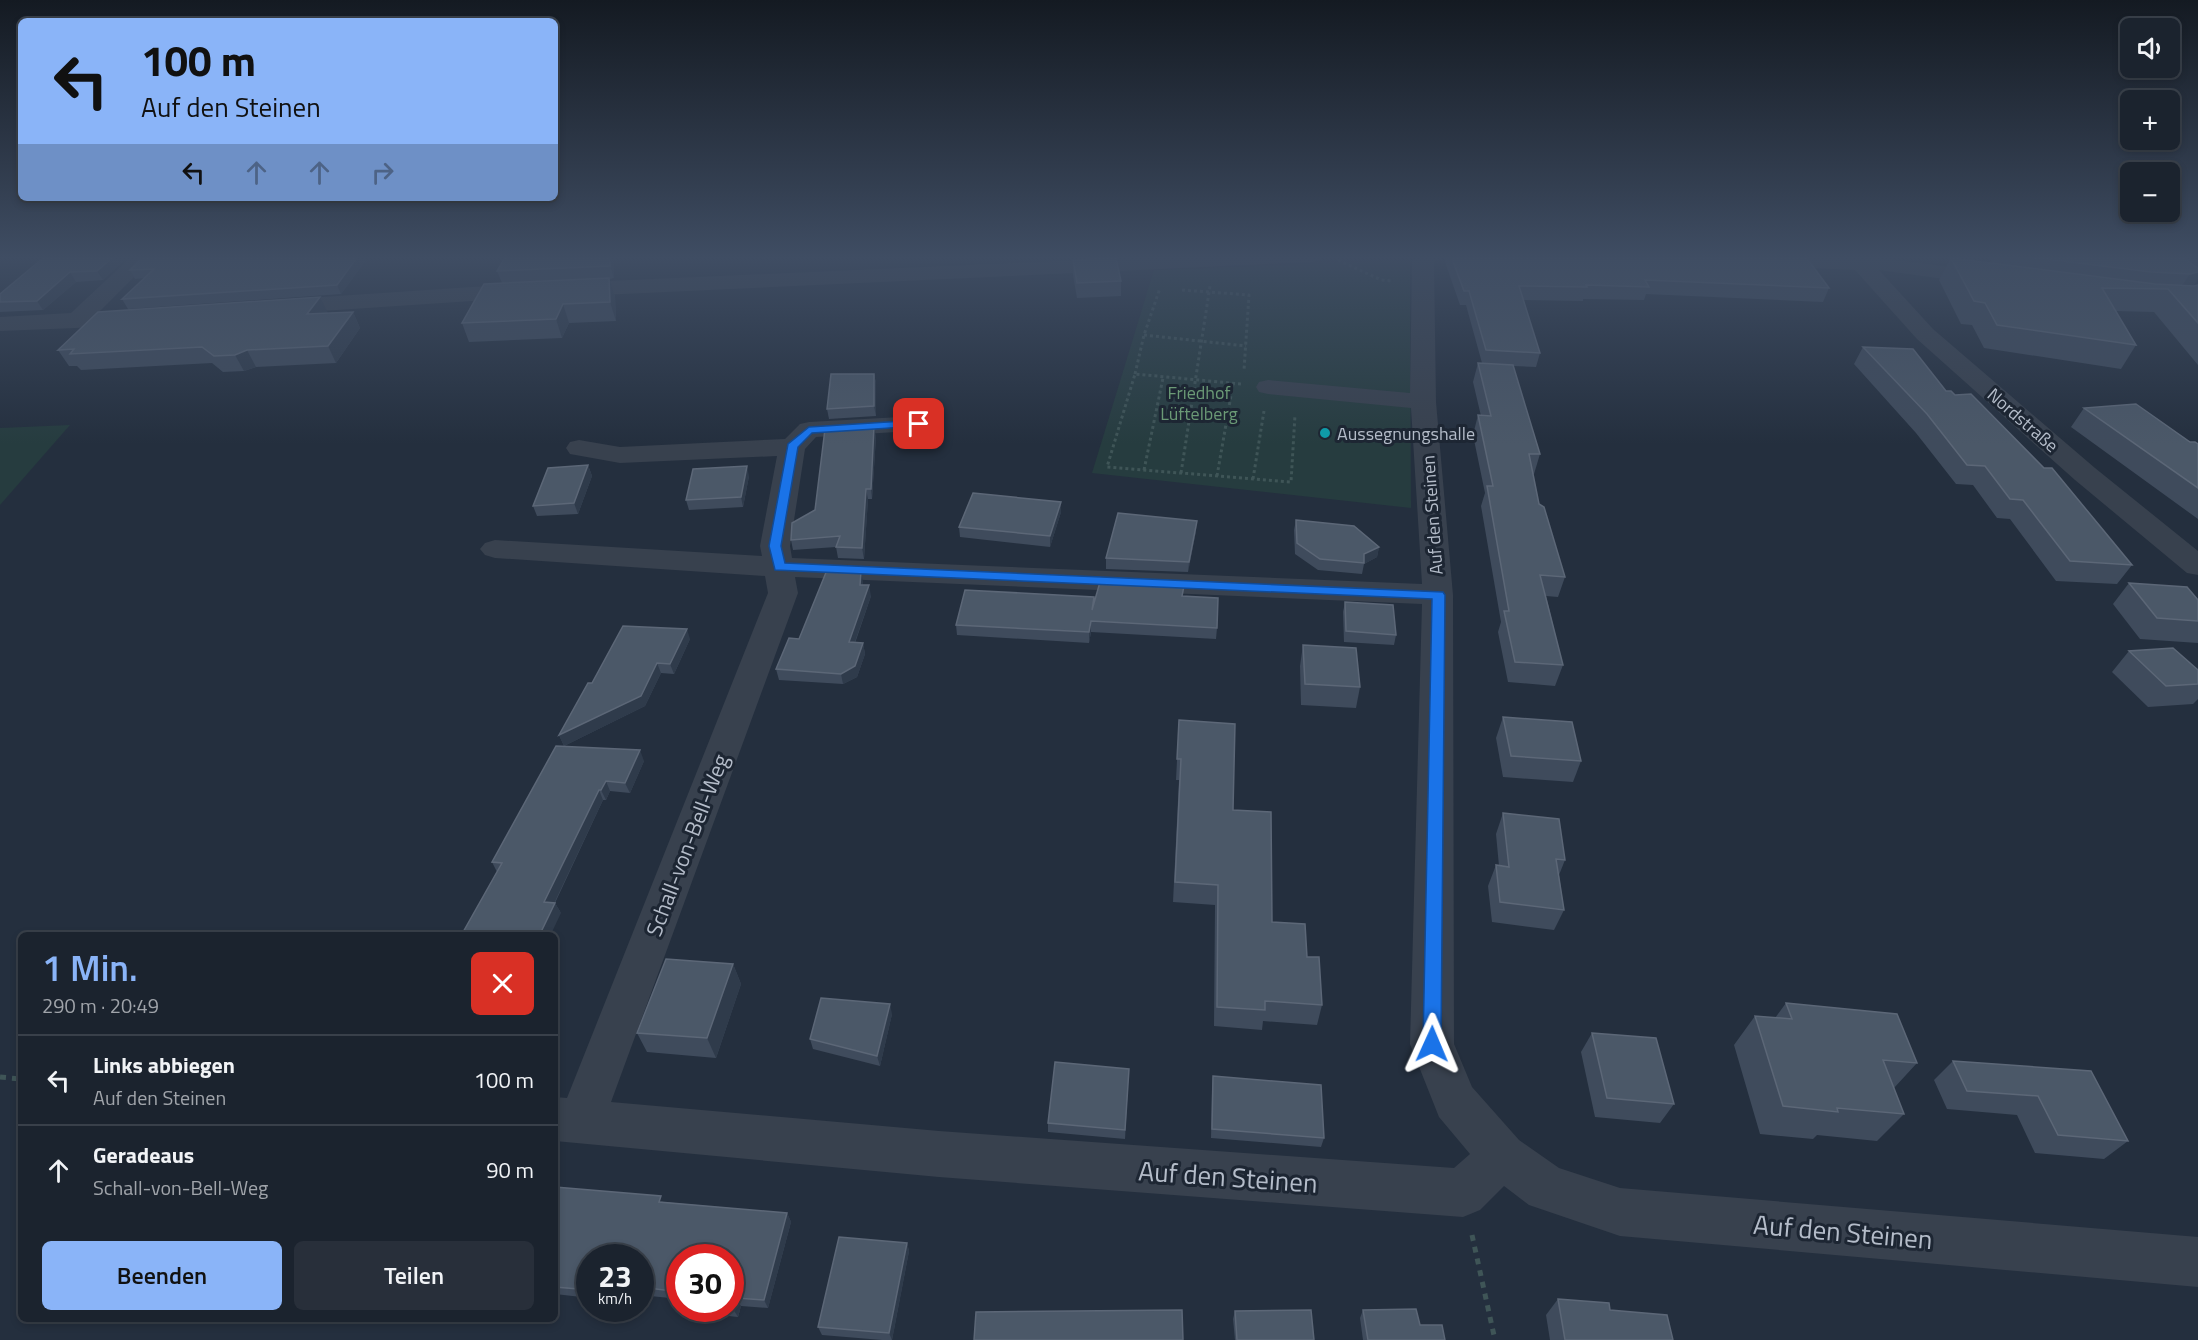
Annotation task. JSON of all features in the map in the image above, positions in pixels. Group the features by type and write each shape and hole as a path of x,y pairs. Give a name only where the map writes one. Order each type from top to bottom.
{"street":[{"path":"0,324 107,319"},
{"name":"Auf den Steinen","path":"1424,319 1423,402 1438,595 1432,1044 1455,1102 1502,1156 1546,1188 1620,1212 2198,1262"},
{"name":"Nordstraße","path":"1912,319 1925,334 1981,385 2198,566"},
{"path":"1268,387 1423,402"},
{"path":"579,448 620,455 792,447 809,430 919,424"},
{"name":"Schall-von-Bell-Weg","path":"792,447 775,546 783,593 568,1120 939,1154"},
{"path":"495,549 780,567"},
{"name":"Auf den Steinen","path":"780,567 1438,595"},
{"name":"Auf den Steinen","path":"939,1154 1463,1193"},
{"path":"1463,1193 1502,1156"}],"path":[{"path":"1150,319 1107,467 1292,482 1296,406"},
{"path":"1181,473 1205,319"},
{"path":"1135,375 1243,385 1248,319"},
{"path":"1144,335 1246,346"},
{"path":"1144,470 1163,378"},
{"path":"1217,476 1233,384"},
{"path":"1253,479 1268,387"},
{"path":"0,1077 18,1079"},
{"path":"1463,1193 1495,1340"}],"green space":[{"name":"Friedhof Lüftelberg","path":"1139,319 1410,319 1411,508 1092,473"},
{"path":"70,425 0,505 0,428"}],"building":[{"path":"91,319 348,319 328,346 247,350 235,355 214,356 202,347 70,354 74,349 58,350"},
{"path":"465,319 556,319 556,319 462,323"},
{"path":"1477,319 1529,319 1540,353 1486,350"},
{"path":"1993,319 2120,319 2136,345 1997,325"},
{"path":"1863,347 1913,349 1946,391 1951,391 1955,395 1971,394 2044,468 2052,468 2132,565 2070,561 2023,500 2010,499 1985,466 1967,465 1927,414"},
{"path":"1478,363 1513,365 1540,454 1529,454 1539,504 1544,507 1565,577 1540,575 1563,665 1515,662 1504,611 1509,611 1487,486 1493,486 1478,415 1491,416"},
{"path":"831,374 874,374 874,406 827,409"},
{"path":"2136,404 2190,442 2198,444 2198,488 2084,408"},
{"path":"874,426 871,489 866,489 862,548 836,547 840,536 791,540 792,523 815,510 825,429"},
{"path":"588,465 574,503 533,506 548,468"},
{"path":"747,466 741,497 686,500 693,469"},
{"path":"973,493 1061,502 1050,536 959,527"},
{"path":"1118,513 1197,521 1189,562 1106,558"},
{"path":"1296,520 1354,526 1379,547 1364,554 1364,563 1320,559 1297,543"},
{"path":"827,570 861,572 860,585 869,585 849,642 863,643 855,666 841,674 776,669 789,638 799,639"},
{"path":"1100,582 1184,586 1182,596 1218,598 1217,628 1091,621 1089,632 956,625 965,590 1094,597 1092,610"},
{"path":"2129,583 2187,587 2198,600 2198,621 2157,618"},
{"path":"1345,602 1393,605 1396,635 1346,631"},
{"path":"623,626 687,629 670,664 657,663 641,696 559,735 588,683 592,683"},
{"path":"1303,645 1356,648 1360,687 1305,684"},
{"path":"2173,648 2198,670 2198,684 2166,686 2129,651"},
{"path":"1503,717 1572,722 1581,761 1511,756"},
{"path":"1179,720 1235,724 1233,810 1271,812 1272,922 1305,924 1307,957 1319,957 1322,1005 1265,1001 1265,1010 1217,1007 1218,885 1175,882 1181,759 1177,759"},
{"path":"556,746 640,750 625,783 606,781 599,790 544,902 555,903 541,932 463,932 502,863 492,862"},
{"path":"1503,813 1559,819 1565,860 1556,859 1564,910 1500,902 1496,865 1509,867"},
{"path":"666,959 733,964 707,1038 637,1033"},
{"path":"821,998 890,1004 877,1056 810,1039"},
{"path":"1786,1003 1897,1014 1917,1063 1883,1060 1904,1114 1837,1108 1838,1112 1783,1106 1755,1016 1792,1019"},
{"path":"1592,1033 1656,1038 1674,1104 1607,1098"},
{"path":"1953,1061 2091,1071 2128,1141 2058,1135 2038,1096 1967,1091"},
{"path":"1055,1062 1129,1069 1125,1130 1048,1123"},
{"path":"1213,1076 1321,1085 1324,1138 1212,1129"},
{"path":"558,1187 661,1196 659,1202 787,1213 764,1300 744,1299 744,1244 666,1244 666,1290 654,1289 654,1244 576,1244 576,1289 558,1287"},
{"path":"839,1237 907,1243 889,1333 818,1327"},
{"path":"1558,1299 1609,1303 1610,1310 1667,1315 1673,1340 1565,1340"},
{"path":"1416,1309 1420,1325 1442,1325 1445,1340 1368,1340 1363,1310"},
{"path":"1182,1310 1183,1340 974,1340 976,1312"},
{"path":"1311,1310 1314,1340 1237,1340 1235,1311"}],"place":[{"name":"Aussegnungshalle","path":"1325,433"}],"route":[{"path":"919,424 809,430 792,447 775,546 780,567 1438,595 1432,1044"}]}
